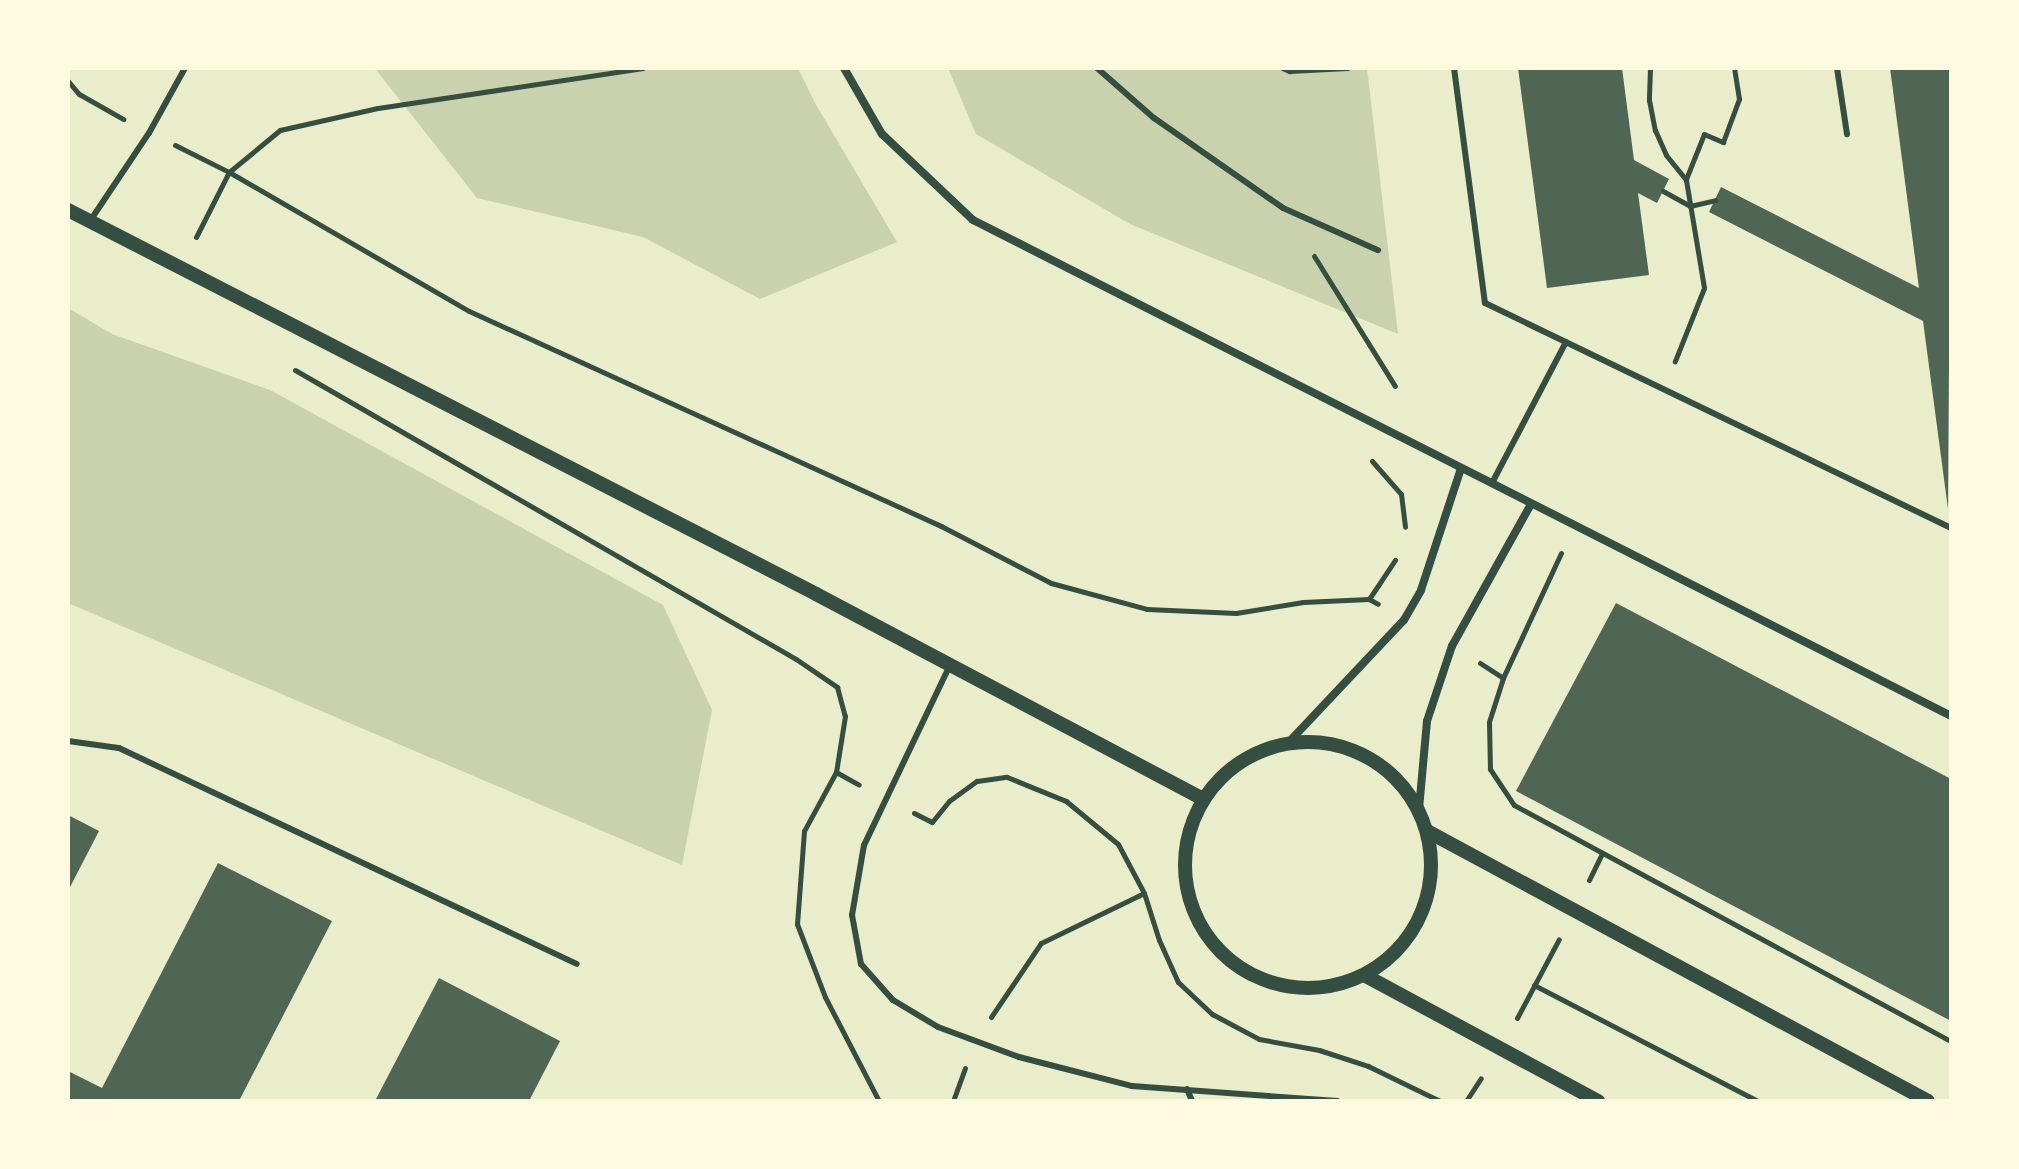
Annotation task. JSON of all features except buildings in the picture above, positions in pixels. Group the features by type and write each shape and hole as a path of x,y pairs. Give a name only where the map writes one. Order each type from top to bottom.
{"street":[{"path":"844,68 882,134 973,220 1951,716"},
{"path":"68,210 950,665 1203,799"},
{"path":"1288,743 1404,620 1421,590 1461,468"},
{"path":"1419,809 1427,721 1452,646 1531,504"},
{"path":"1327,742 1365,754 1396,777 1419,809 1427,831 1432,865 1428,898 1407,938 1392,956 1364,975 1331,986 1295,987 1260,979 1230,961 1206,934 1190,902 1186,879 1189,831 1203,799 1225,773 1255,754 1288,743 1327,742"},
{"path":"1427,831 1928,1101"},
{"path":"1364,975 1598,1101"}],"lane":[{"path":"90,221 149,133 185,68"},
{"path":"1097,68 1154,118 1283,208 1378,250"},
{"path":"1283,68 1290,71 1348,68"},
{"path":"1454,68 1485,303 1951,528"},
{"path":"1837,68 1847,134"},
{"path":"1492,483 1566,342"},
{"path":"950,665 864,845 852,915 861,964 893,1000 938,1027 1019,1057 1132,1086 1337,1101"},
{"path":"68,741 119,748 577,964"},
{"path":"1187,1089 1192,1101"}],"path":[{"path":"181,269 229,172 280,130 378,108 643,68"},
{"path":"1650,68 1649,100 1655,130 1666,155 1686,180 1704,288 1665,388"},
{"path":"1686,180 1704,134 1723,142 1739,99 1734,68"},
{"path":"68,81 79,94"},
{"path":"229,172 469,311 941,526 1051,583 1147,609 1236,613 1303,602 1369,599 1397,555"},
{"path":"1663,191 1690,206 1715,200"},
{"path":"1283,208 1395,386"},
{"path":"289,366 783,651 837,687 845,716 836,772 804,831 797,924 825,997 879,1101"},
{"path":"1368,457 1401,494 1406,523 1403,534"},
{"path":"1574,524 1503,678 1489,722 1490,769 1514,805 1951,1041"},
{"path":"884,798 932,822 949,801 977,781 1007,777 1066,801 1118,844 1144,893 1159,940 1178,982 1212,1014 1259,1039 1319,1050 1368,1066 1440,1101"},
{"path":"1466,1101 1501,1049 1602,853"},
{"path":"953,1101 975,1041 1041,943 1144,893"},
{"path":"1534,985 1758,1101"}],"green space":[{"path":"378,68 798,68 815,103 897,242 760,299 643,237 477,198 377,71"},
{"path":"948,68 1367,68 1398,334 1130,224 976,134"},
{"path":"68,308 112,334 270,390 663,605 712,710 682,865 68,603"}]}
